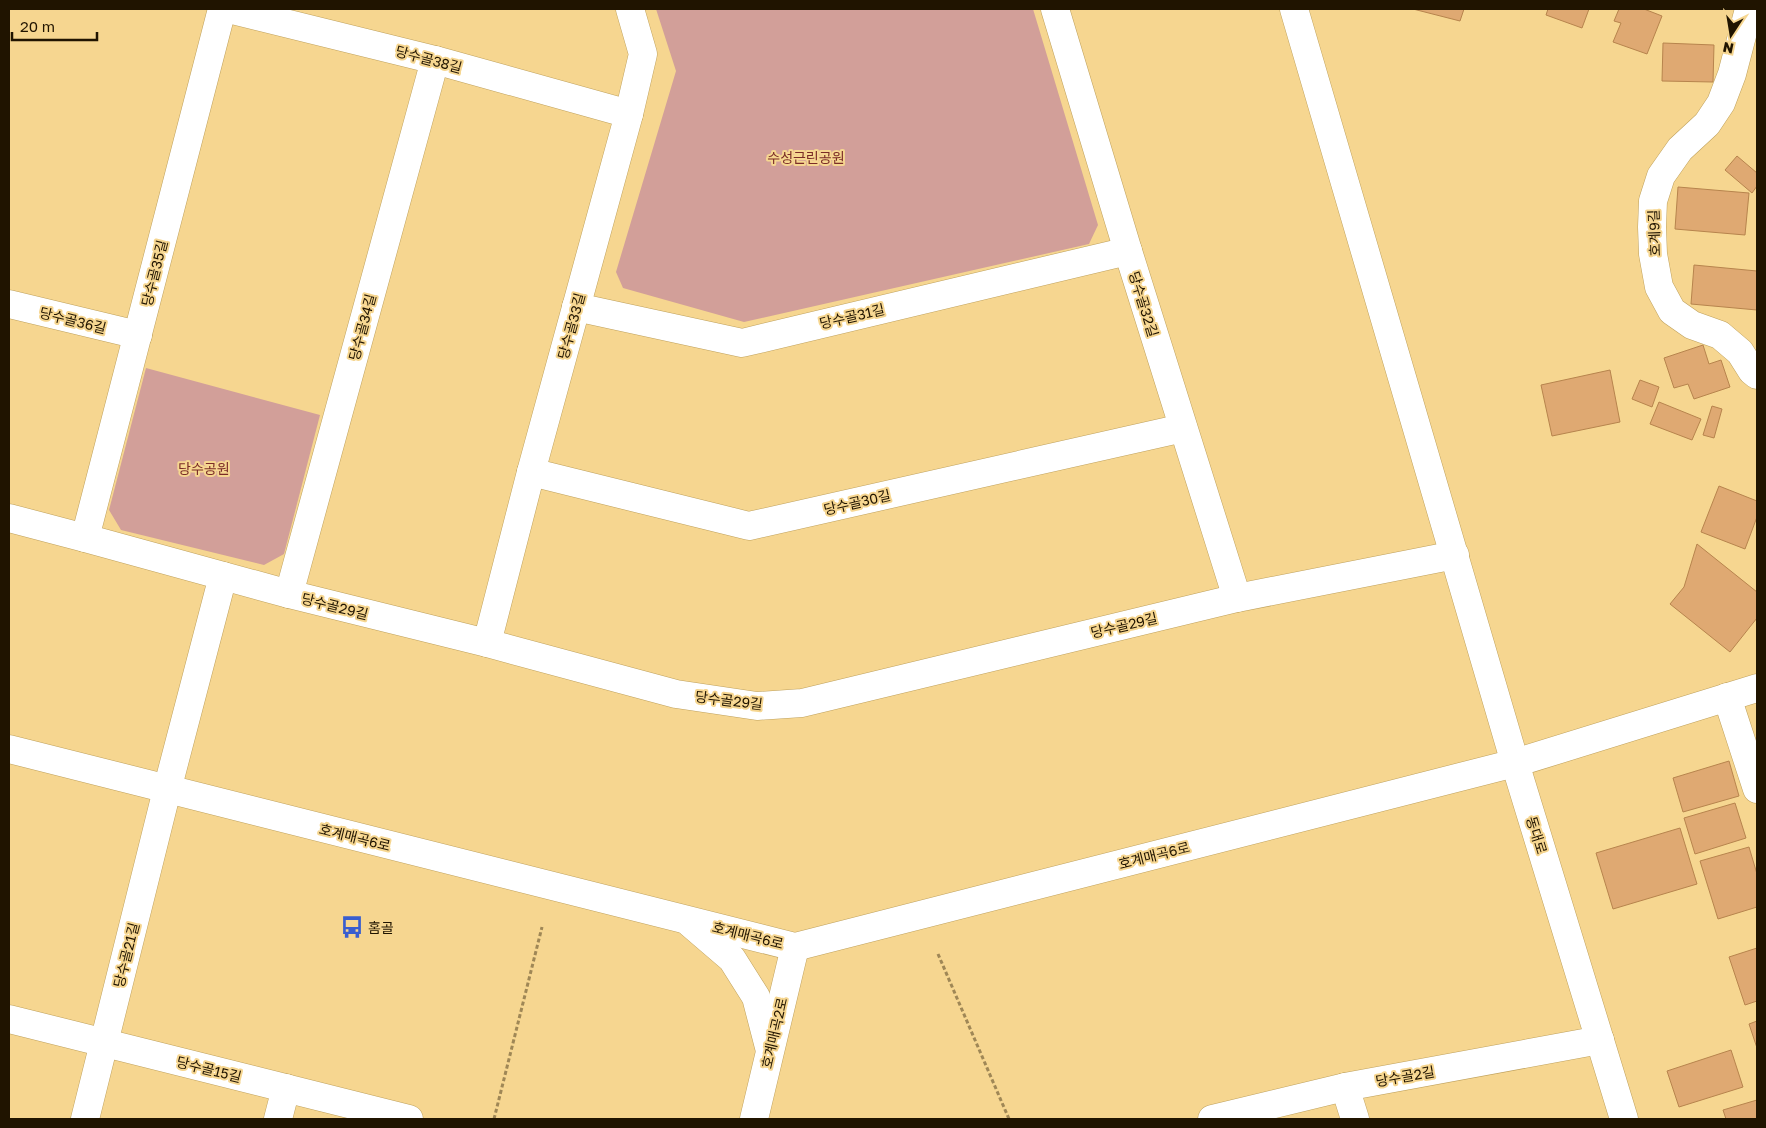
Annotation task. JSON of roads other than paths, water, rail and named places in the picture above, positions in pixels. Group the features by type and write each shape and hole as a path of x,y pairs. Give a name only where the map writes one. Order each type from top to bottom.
{"street":[{"name":"당수골35길","path":"85,538 222,9"},
{"name":"당수골38길","path":"228,9 435,60 629,114"},
{"name":"당수골33길","path":"487,643 531,472 629,114 643,54 630,9"},
{"name":"당수골32길","path":"1055,9 1128,251 1237,598"},
{"name":"동대로","path":"1294,9 1515,763 1624,1119"},
{"name":"호계9길","path":"1749,9 1732,74 1721,103 1707,124 1680,149 1661,176 1653,201 1652,227 1653,254 1659,287 1672,311 1692,325 1720,335 1740,352 1752,371 1757,375"},
{"name":"당수골34길","path":"289,594 435,60"},
{"name":"당수골31길","path":"576,307 742,343 1128,251"},
{"name":"당수골36길","path":"9,304 138,335"},
{"name":"당수골30길","path":"531,472 749,526 1184,428"},
{"name":"당수골29길","path":"9,518 289,594 487,643 676,694 757,706 802,703 1237,598 1455,556"},
{"name":"당수골21길","path":"85,1119 167,790 223,576"},
{"path":"1515,763 1757,688"},
{"path":"1728,697 1757,789"},
{"name":"호계매곡6로","path":"9,749 795,947 1515,763"},
{"path":"686,920 732,959 756,997 770,1051"},
{"name":"호계매곡2로","path":"754,1119 795,947"},
{"name":"당수골15길","path":"9,1019 409,1119"},
{"name":"당수골2길","path":"1212,1119 1345,1087 1600,1040"},
{"path":"1345,1087 1355,1119"},
{"path":"278,1119 286,1088"}],"place":[{"name":"홈골","path":"352,927"}],"park label":[{"name":"수성근린공원","path":"806,157"},
{"name":"당수공원","path":"204,468"}]}
